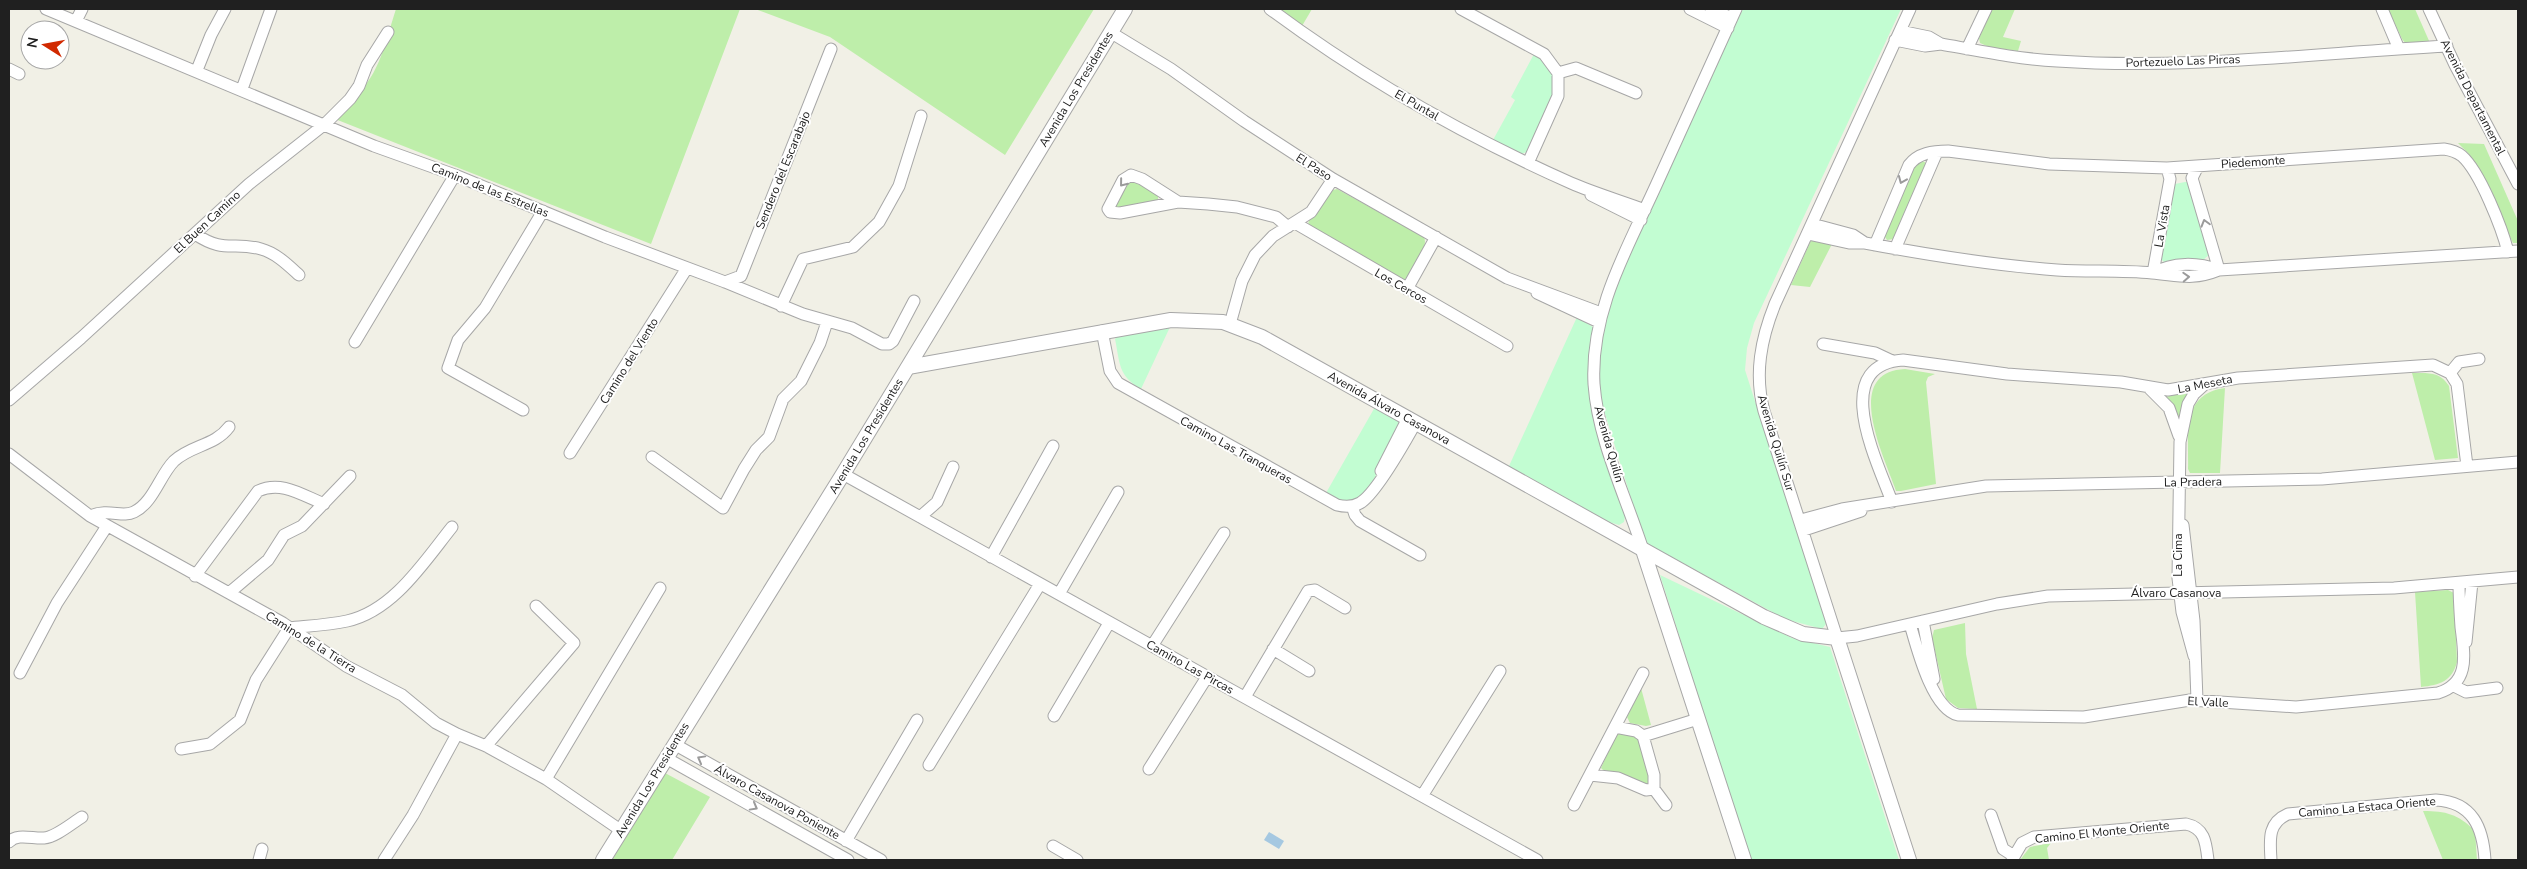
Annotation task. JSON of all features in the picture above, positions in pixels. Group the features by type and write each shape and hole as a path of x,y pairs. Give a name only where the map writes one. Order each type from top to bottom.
{"street":[{"name":"Camino de las Estrellas","path":"46,9 197,70 374,146 455,175 782,306 827,322 852,328 882,344 889,344 893,341 914,301"},
{"path":"76,21 82,9"},
{"path":"197,70 211,35 225,9"},
{"path":"242,89 271,9"},
{"name":"Avenida Los Presidentes","path":"603,860 843,474 1125,9"},
{"name":"El Puntal","path":"1270,9 1387,88 1468,134 1573,184 1604,202 1643,215"},
{"path":"1461,9 1544,54 1558,73 1558,96 1528,163"},
{"path":"1690,9 1732,18"},
{"path":"1711,9 1732,18"},
{"name":"Avenida Quilín Sur","path":"1909,860 1764,411 1759,374 1761,346 1769,319 1910,9"},
{"path":"1967,49 1986,9"},
{"path":"2382,9 2400,49"},
{"name":"Avenida Departamental","path":"2430,9 2518,184"},
{"name":"Avenida Quilín","path":"1732,18 1614,277 1600,318 1594,370 1598,411 1607,445 1744,860"},
{"name":"El Buen Camino","path":"9,400 249,184 325,124 350,99 359,86 367,65 388,32"},
{"name":"El Paso","path":"1110,32 1171,69 1244,121 1333,179 1508,278 1600,318"},
{"name":"Portezuelo Las Pircas","path":"1897,36 1929,37 1941,44 2041,60 2106,64 2208,61 2447,46"},
{"name":"Sendero del Escarabajo","path":"725,282 741,276 831,49"},
{"path":"1558,73 1576,68 1636,93"},
{"path":"782,306 803,259 853,247 879,222 899,186 921,116"},
{"name":"Piedemonte","path":"1810,229 1849,243 1870,244 2034,268 2153,273 2163,268 2182,264 2200,265 2219,270 2513,251 2472,169 2463,157 2450,150 2198,166 2168,174 1937,152 1917,157 1908,165 1870,244"},
{"path":"1895,249 1937,152"},
{"path":"2198,166 2192,178 2219,270"},
{"path":"2168,174 2192,178"},
{"name":"La Vista","path":"2153,273 2168,174"},
{"path":"355,342 455,175"},
{"name":"Los Cercos","path":"1178,202 1142,179 1131,175 1123,180 1108,209 1110,212 1120,213 1178,202 1249,210 1276,217 1507,346"},
{"path":"1230,324 1239,290 1250,263 1267,242 1316,206 1333,179"},
{"path":"523,410 448,368 458,340 485,308 543,211"},
{"path":"195,234 208,243 224,248 249,247 272,253 299,275"},
{"path":"1407,289 1436,237"},
{"name":"Camino del Viento","path":"570,453 687,268"},
{"name":"Avenida Álvaro Casanova","path":"908,367 1181,319 1230,324 1262,337 1643,550 1786,627 1803,634 1837,638"},
{"path":"652,457 723,508 756,450 769,436 783,399 801,381 820,344 827,322"},
{"name":"Camino Las Tranqueras","path":"1106,331 1110,371 1123,386 1332,503 1352,506"},
{"name":"La Meseta","path":"1824,344 1879,354 1892,361 1910,360 2030,377 2113,381 2149,388 2178,390 2238,378 2423,364 2438,366 2450,372"},
{"path":"1866,351 1874,358 1876,370"},
{"path":"2467,466 2459,390 2456,380 2450,372 2459,362 2479,359"},
{"path":"1892,361 1876,370 1863,391 1862,408 1892,502"},
{"name":"La Cima","path":"2194,656 2179,594 2177,546 2180,512 2180,442 2188,404 2194,394 2206,384"},
{"name":"La Cima","path":"2149,388 2159,395 2169,408 2175,421 2180,442"},
{"path":"1412,420 1386,459 1376,484 1365,500 1352,506 1355,515 1360,521 1420,555"},
{"path":"90,516 102,511 125,515 134,512 142,506 174,461 215,440 229,427"},
{"path":"990,557 1053,446"},
{"name":"Camino de la Tierra","path":"9,454 90,516 289,628 346,666 402,695 436,722 457,734 486,746 546,779 616,827"},
{"name":"La Pradera","path":"1802,525 1874,505 1951,490 1986,486 2322,479 2517,461"},
{"path":"920,518 937,502 953,467"},
{"name":"Camino Las Pircas","path":"843,474 1537,860"},
{"path":"229,593 268,560 284,535 302,526 350,476"},
{"path":"195,576 258,491 268,486 281,486 324,504"},
{"path":"1059,594 1118,492"},
{"name":"La Cima","path":"2180,512 2191,593 2197,700"},
{"path":"20,673 57,603 107,526"},
{"path":"181,749 210,744 240,720 256,680 289,628 348,620 378,607 407,582 452,527"},
{"path":"1152,646 1224,533"},
{"name":"Álvaro Casanova","path":"1837,638 1857,636 1997,604 2048,596 2394,588 2518,577"},
{"path":"2472,582 2470,621 2462,672 2454,686 2466,692 2497,688"},
{"path":"2459,583 2465,648"},
{"path":"929,765 1040,584"},
{"path":"546,779 660,588"},
{"path":"1245,697 1308,590 1315,590 1345,608"},
{"path":"486,746 574,644 536,606"},
{"name":"El Valle","path":"1923,621 1935,691"},
{"path":"1054,716 1109,623"},
{"name":"El Valle","path":"1910,624 1921,659 1938,700 1947,711 1958,716 2084,717 2197,700 2296,707 2434,693 2454,686"},
{"path":"1274,649 1309,670"},
{"path":"1422,796 1500,671"},
{"path":"1574,805 1643,673"},
{"path":"1148,769 1207,677"},
{"path":"1643,736 1698,719"},
{"path":"846,841 917,720"},
{"path":"1615,727 1632,730 1643,736 1654,775 1654,789 1666,804"},
{"path":"384,860 413,815 457,734"},
{"name":"Álvaro Casanova Poniente","path":"674,744 881,860"},
{"name":"Álvaro Casanova Poniente","path":"666,758 802,834 827,855 848,860"},
{"path":"1590,775 1618,778 1646,790 1654,789"},
{"name":"Camino La Estaca Oriente","path":"2272,860 2270,834 2276,821 2292,813 2430,800 2448,802 2459,806 2474,819 2481,830 2485,860"},
{"path":"1991,815 2003,849 2013,858"},
{"path":"9,842 18,837 46,838 82,816"},
{"path":"802,834 809,820"},
{"name":"Camino El Monte Oriente","path":"2013,858 2022,843 2034,837 2181,824 2197,829 2205,839 2208,860"},
{"path":"1053,846 1077,860"}],"green space":[{"path":"396,9 740,9 651,244 330,117 357,95 367,83 383,52"},
{"path":"755,9 1094,9 1005,155 830,37"},
{"path":"1277,9 1312,9 1302,26"},
{"path":"1743,9 1901,9 1754,323 1747,348 1745,370 1825,619 1826,624 1822,629 1785,619 1648,544 1642,534 1602,404 1598,374 1603,327 1623,268"},
{"path":"1992,9 2015,9 2003,37 2021,41 2018,51 1989,47 1980,43 1979,38"},
{"path":"2388,9 2415,9 2430,43 2406,44"},
{"path":"1534,54 1552,72 1555,88 1548,110 1527,152 1521,154 1493,140 1515,100 1511,97"},
{"path":"2458,143 2484,144 2518,221 2518,243 2513,243 2468,153"},
{"path":"1921,160 1926,163 1894,239 1887,240 1883,234 1909,170"},
{"path":"1133,180 1158,195 1158,201 1117,209 1114,205 1127,184"},
{"path":"2188,182 2210,254 2203,260 2165,263 2161,259 2175,184"},
{"path":"1337,189 1424,237 1425,242 1422,254 1407,278 1403,280 1308,225 1309,220 1333,190"},
{"path":"1813,236 1833,242 1810,287 1791,285"},
{"path":"1577,317 1593,327 1591,354 1625,516 1624,522 1619,525 1609,522 1509,466"},
{"path":"1170,327 1141,389 1133,384 1124,374 1119,362 1115,339 1119,335"},
{"path":"1905,369 1935,374 1928,377 1926,382 1936,484 1896,491 1877,439 1872,419 1871,400 1875,385 1886,374"},
{"path":"2412,373 2437,375 2449,386 2458,458 2435,460"},
{"path":"2225,388 2220,473 2190,473 2188,469 2188,430 2194,407 2200,398"},
{"path":"2187,392 2189,396 2181,415 2178,416 2165,397"},
{"path":"1375,407 1402,423 1366,495 1350,502 1340,501 1326,493"},
{"path":"1660,575 1792,638 1830,647 1899,860 1750,860"},
{"path":"2448,590 2454,593 2457,662 2452,674 2444,681 2421,687 2415,592"},
{"path":"1965,623 1966,654 1977,709 1958,708 1946,699 1932,638 1934,630"},
{"path":"1641,688 1651,725 1646,726 1630,723 1627,717"},
{"path":"1619,733 1637,736 1651,780 1648,785 1601,768 1615,736"},
{"path":"665,773 710,797 672,860 612,860"},
{"path":"2423,811 2445,813 2457,817 2469,825 2475,831 2477,860 2443,860"},
{"path":"2051,843 2047,848 2049,860 2020,860 2030,847"}],"water":[{"path":"1269,832 1284,841 1279,849 1264,840"}]}
